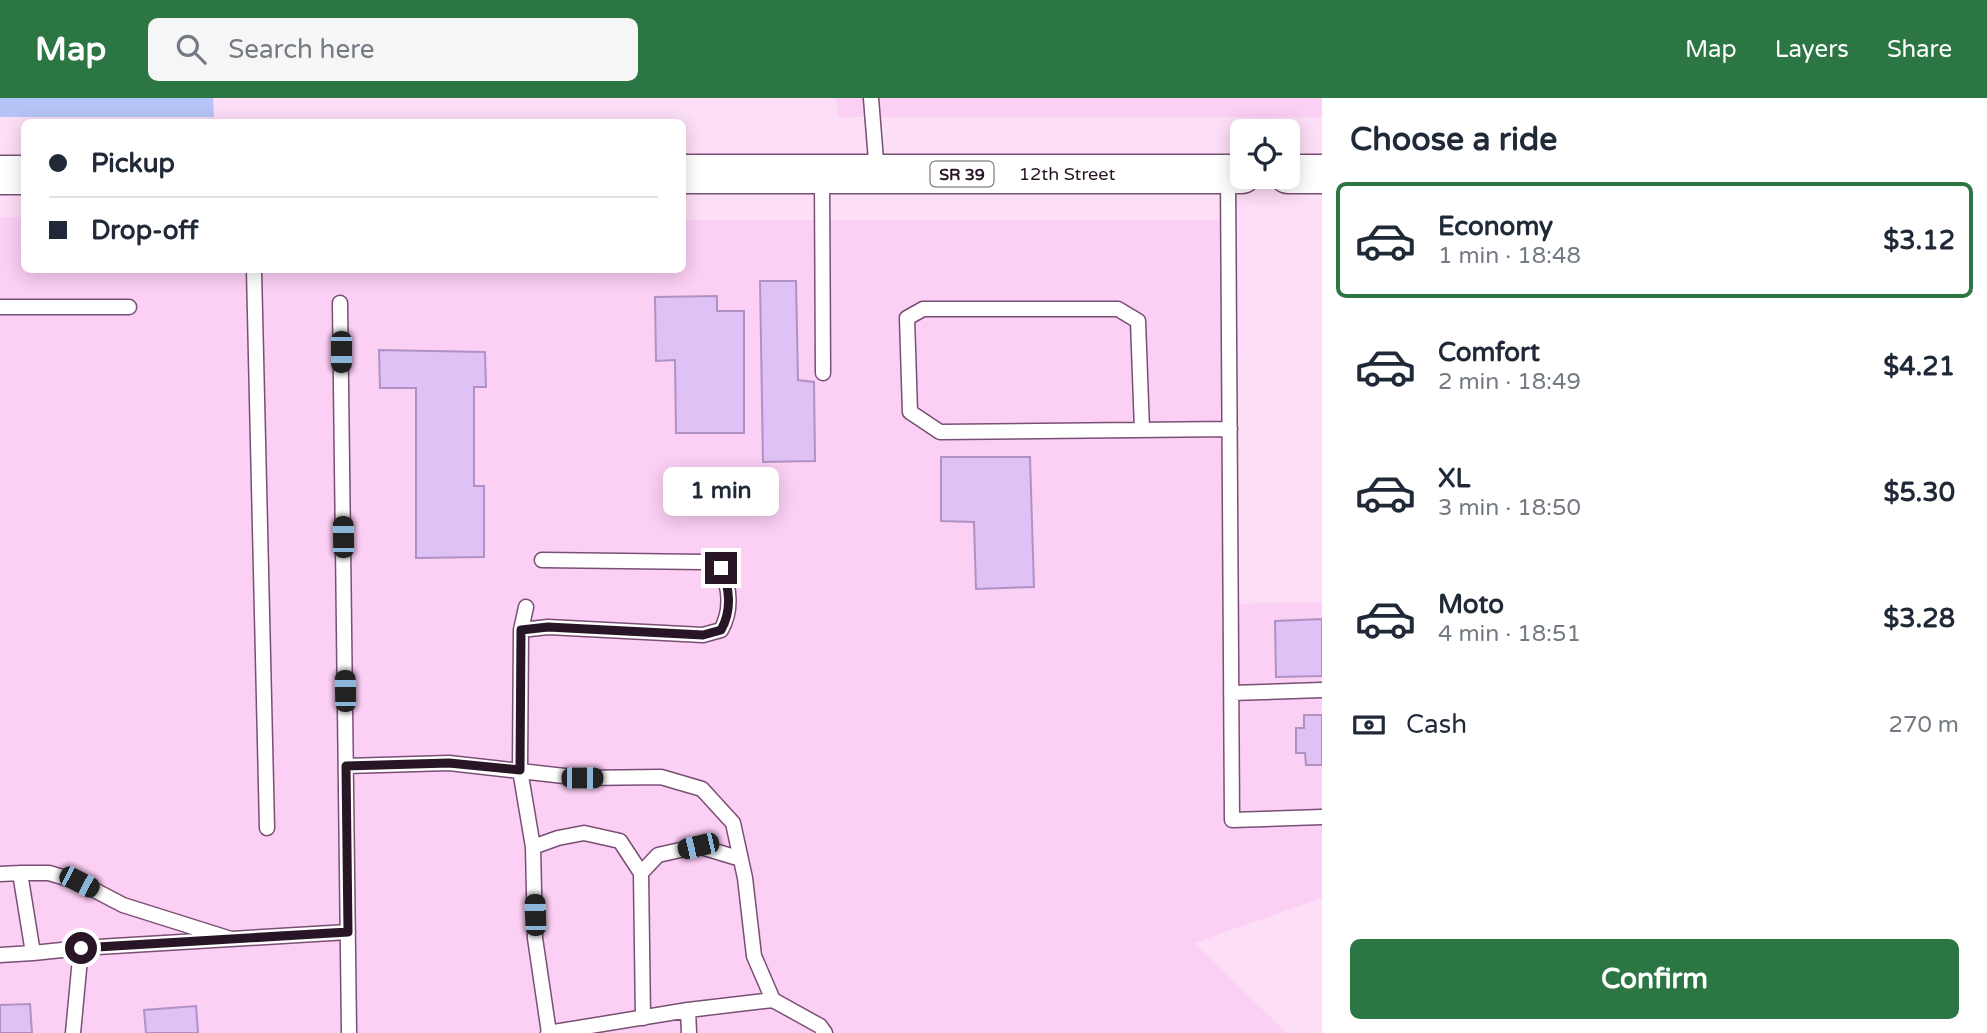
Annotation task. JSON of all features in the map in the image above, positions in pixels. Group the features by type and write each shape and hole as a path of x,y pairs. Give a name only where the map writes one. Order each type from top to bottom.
{"main road":[{"name":"12th Street","path":"686,174 1230,174"},
{"path":"1300,174 1322,174"},
{"path":"0,175 21,175"}],"lane":[{"path":"871,98 877,174"},
{"path":"822,174 823,373"},
{"path":"1235,189 1230,429 1232,820 1322,817"},
{"path":"254,273 267,828"},
{"path":"341,303 349,1033"},
{"path":"0,307 129,307"},
{"path":"1142,430 1138,321 1118,309 923,309 907,318 910,412 940,432 1142,430 1230,429"},
{"path":"521,630 548,627 703,635 721,630 728,619 728,584 721,568 704,562 542,560"},
{"path":"526,607 521,630 520,770 533,847 535,937 548,1033 688,1010 774,1000"},
{"path":"1231,693 1322,690"},
{"path":"346,766 449,763 582,778 661,777 702,789 733,823 741,859 754,956 774,1000 820,1027 825,1033"},
{"path":"533,847 584,833 620,841 641,873 643,1018"},
{"path":"641,873 658,855 698,846 741,859"},
{"path":"20,873 33,953"},
{"path":"0,874 49,873 79,882 123,905 231,939"},
{"path":"0,955 348,932"},
{"path":"73,1033 81,948"},
{"path":"688,1010 689,1033"}],"shaded area":[{"path":"0,98 213,98 214,117 0,117"},
{"path":"836,98 1322,98 1322,117 838,117"},
{"path":"0,217 21,217 21,273 686,273 686,220 1222,220 1226,604 1322,602 1322,898 1194,943 1287,1033 0,1033"}],"building":[{"path":"760,281 796,281 798,380 814,382 815,461 763,462"},
{"path":"717,296 717,311 744,311 744,433 676,433 675,360 656,361 655,297"},
{"path":"379,350 485,352 486,387 474,387 474,486 484,486 484,557 416,558 416,388 380,388"},
{"path":"941,457 1030,457 1034,587 976,589 974,522 941,521"},
{"path":"1322,619 1322,676 1276,677 1275,621"},
{"path":"1304,715 1322,715 1322,765 1306,765 1305,753 1296,753 1296,728 1304,728"},
{"path":"30,1004 32,1033 0,1033 0,1005"},
{"path":"196,1006 198,1033 146,1033 144,1010"}],"route":[{"path":"81,948 348,932 346,766 449,763 520,770 521,630 548,627 703,635 721,630 728,619 728,584 721,568"}]}
